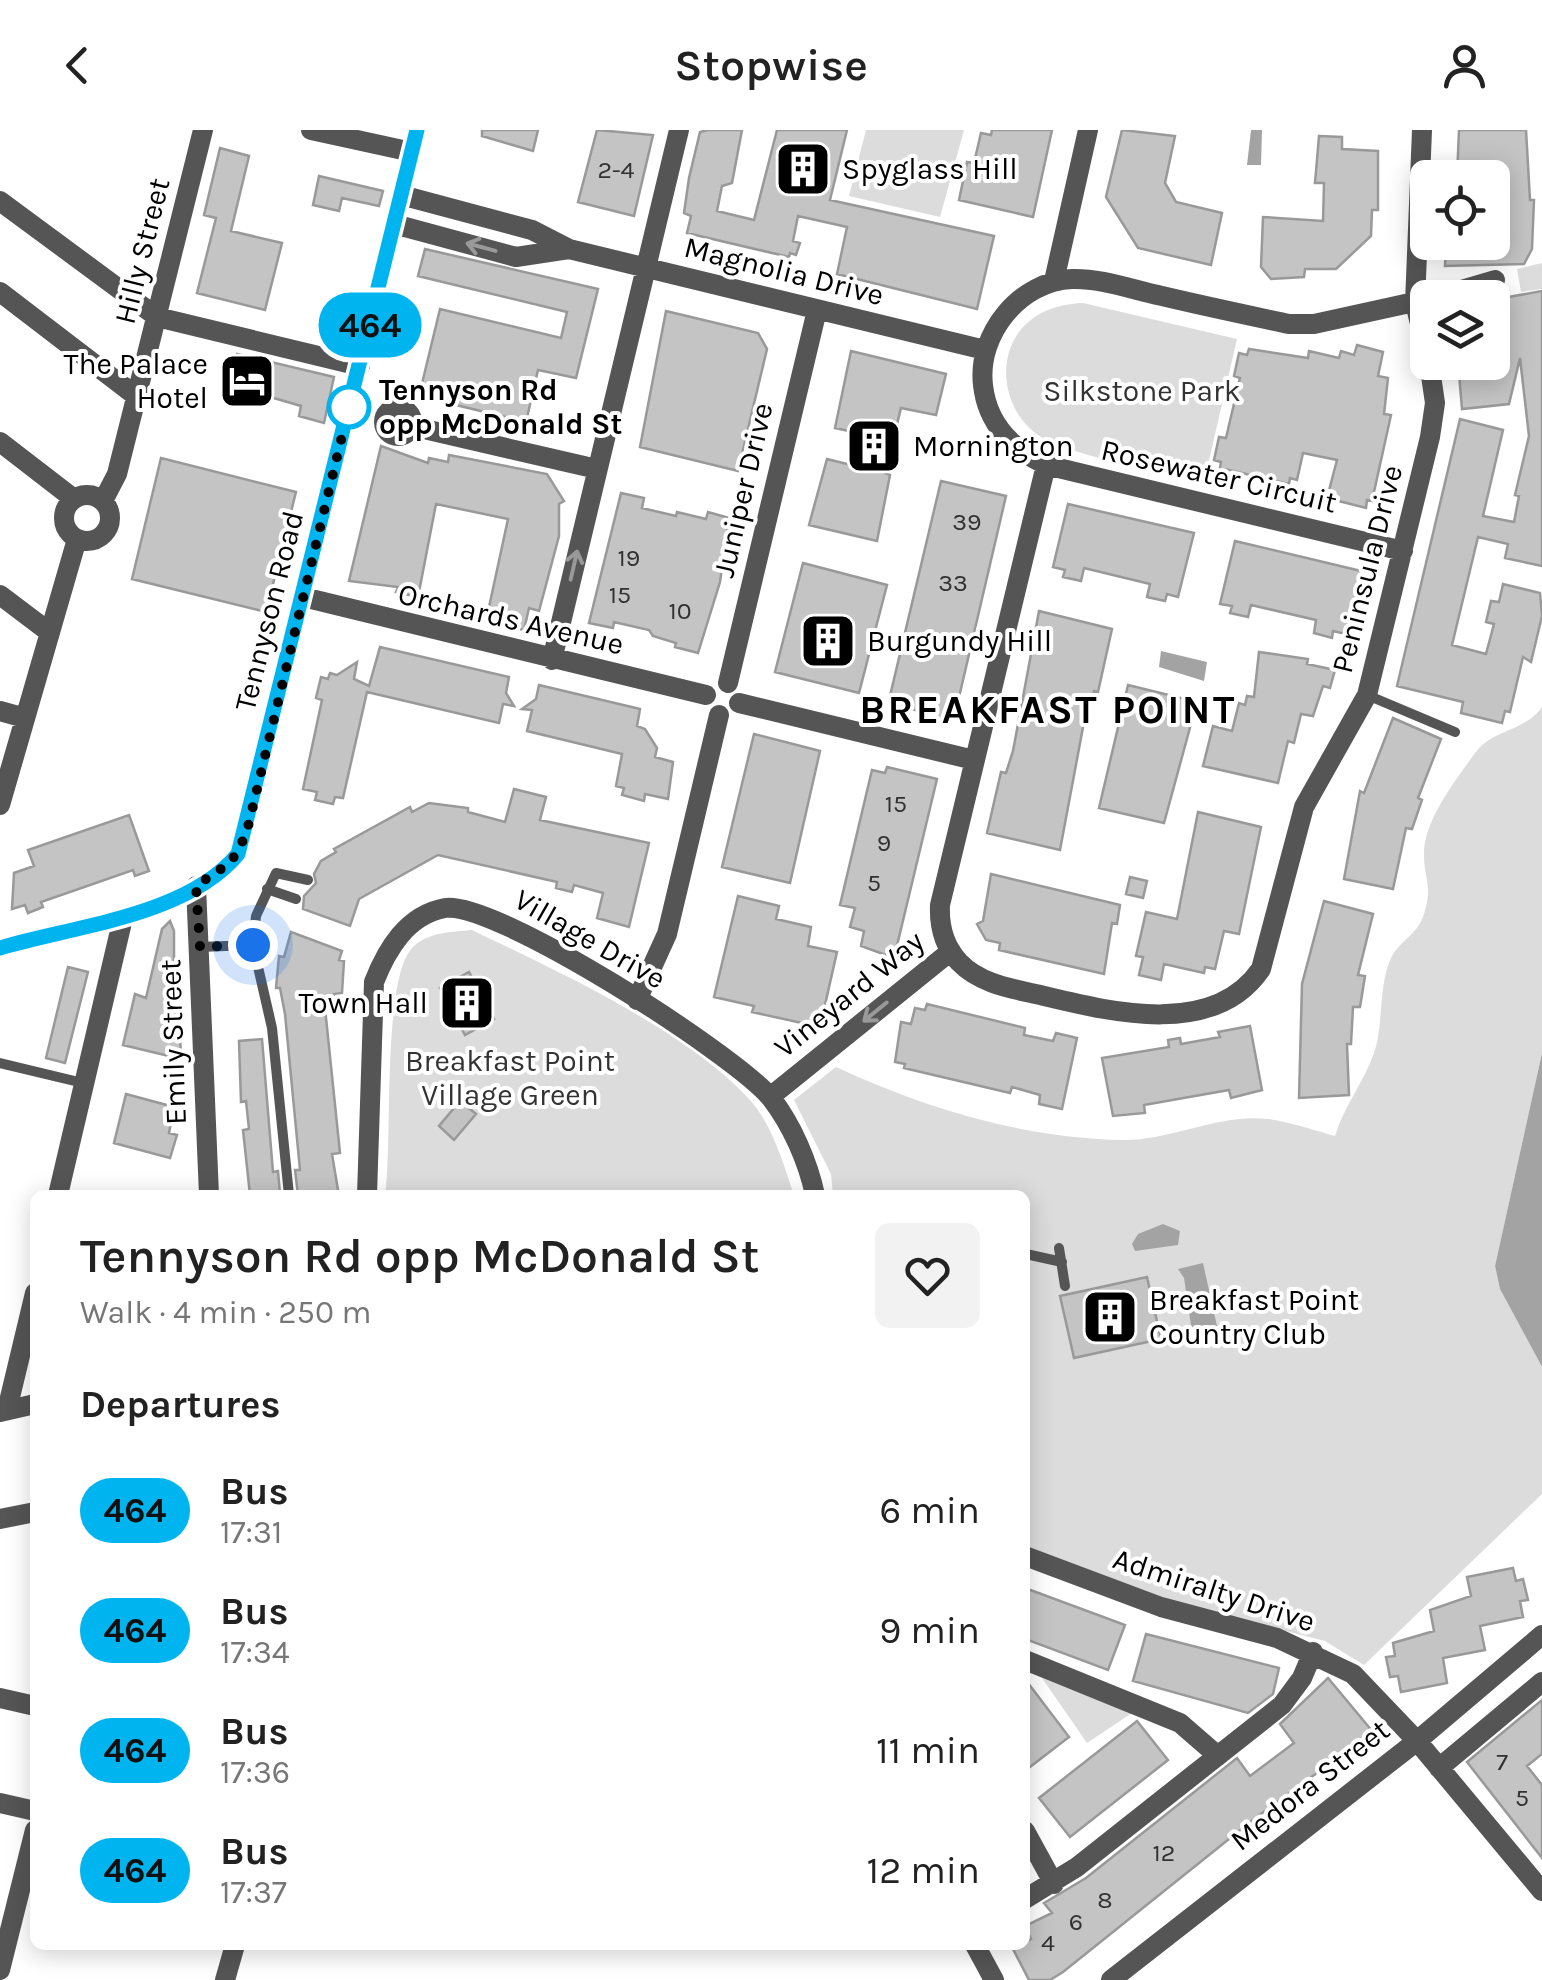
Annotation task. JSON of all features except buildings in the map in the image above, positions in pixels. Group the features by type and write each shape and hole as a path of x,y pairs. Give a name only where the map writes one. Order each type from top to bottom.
{"street":[{"name":"Hilly Street","path":"103,500 117,474 204,130"},
{"path":"311,130 412,152"},
{"name":"Tennyson Road","path":"0,948 123,918 196,886 231,862 243,844 417,130"},
{"path":"552,660 679,130"},
{"path":"1054,281 1088,130"},
{"name":"Peninsula Drive","path":"1422,130 1426,280"},
{"name":"Magnolia Drive","path":"400,195 532,230 569,250 986,350"},
{"path":"0,201 156,317 360,366"},
{"name":"Magnolia Drive","path":"394,224 516,257 569,250"},
{"path":"986,350 1004,314 1054,281 1096,281 1289,324 1314,324 1410,303"},
{"path":"0,292 136,396"},
{"name":"Juniper Drive","path":"728,683 817,310"},
{"name":"Rosewater Circuit","path":"986,350 983,385 994,420 1015,447 1046,465 1403,551"},
{"name":"Peninsula Drive","path":"950,952 984,980 1119,1014 1158,1016 1236,995 1260,969 1304,807 1367,695 1432,420 1429,380"},
{"path":"411,426 597,469"},
{"path":"0,442 74,499"},
{"name":"Vineyard Way","path":"770,1097 950,952 941,928 940,905 1046,465"},
{"path":"86,495 103,500 110,514 109,528 99,538 77,539 64,520 74,499 86,495"},
{"path":"0,804 77,539"},
{"path":"0,594 49,632"},
{"name":"Orchards Avenue","path":"303,598 706,696"},
{"path":"716,683 728,683 739,693 739,703 729,714 719,715 710,710 706,696 716,683"},
{"path":"739,703 974,760"},
{"path":"0,711 25,718"},
{"path":"637,1000 667,934 719,715"},
{"name":"Emily Street","path":"196,886 210,1190"},
{"name":"Village Drive","path":"367,1190 374,982 393,944 424,916 446,908 469,908 500,920 637,1000 770,1097 793,1136 813,1190"},
{"path":"59,1190 123,918"},
{"path":"30,1312 4,1411 30,1405"},
{"path":"0,1519 30,1513"},
{"name":"Admiralty Drive","path":"1030,1558 1161,1608 1313,1652 1354,1674 1538,1877"},
{"name":"Medora Street","path":"1111,1980 1416,1740 1542,1635"},
{"path":"1030,1896 1054,1884 1282,1705 1302,1678 1313,1652"},
{"path":"1030,1662 1180,1722 1218,1756"},
{"path":"1439,1768 1542,1682"},
{"path":"0,1698 30,1705"},
{"path":"0,1803 30,1810"},
{"path":"1030,1840 1054,1884"},
{"path":"0,1970 30,1850"},
{"path":"226,1980 233,1950"},
{"path":"978,1950 994,1980"}],"lane":[{"path":"1367,695 1455,732"},
{"path":"288,1190 272,1028 253,945 256,916 267,889 282,872 308,880"},
{"path":"267,889 296,899"},
{"path":"200,947 253,945"},
{"path":"0,1064 84,1084"},
{"path":"1059,1248 1066,1286"},
{"path":"1030,1255 1062,1262"}],"green space":[{"path":"866,130 964,130 940,217 849,196"},
{"path":"1542,263 1542,289 1521,292 1517,269"},
{"name":"Silkstone Park","path":"1083,303 1237,339 1204,482 1074,451 1041,437 1021,419 1007,382 1006,368 1013,342 1026,324 1043,312"},
{"path":"1542,707 1542,1053 1495,1266 1500,1289 1542,1367 1542,1494 1364,1665 1325,1641 1161,1599 1030,1549 1030,1190 833,1190 831,1174 794,1100 836,1067 940,1108 1049,1134 1142,1139 1250,1118 1285,1122 1335,1136 1374,1053 1392,956 1418,927 1424,914 1428,889 1425,842 1435,815 1482,745 1535,715"},
{"name":"Breakfast Point Village Green","path":"472,930 618,1004 690,1048 748,1098 764,1119 792,1190 385,1190 392,1024 397,990 404,963 414,946 442,934"},
{"path":"1042,1678 1132,1713 1087,1743"}],"shaded area":[{"path":"1251,130 1262,130 1261,165 1247,165"},
{"path":"1161,651 1207,662 1204,681 1159,667"},
{"path":"1542,1053 1542,1367 1500,1289 1495,1266"},
{"path":"1163,1224 1180,1231 1178,1245 1135,1251 1132,1244 1138,1234"},
{"path":"1203,1263 1217,1326 1192,1332 1184,1278 1178,1269"}],"bus line":[{"name":"464","path":"0,948 123,918 196,886 238,854 246,835 417,130"}],"place":[{"name":"Spyglass Hill","path":"803,169"},
{"name":"The Palace Hotel","path":"247,381"},
{"name":"Tennyson Rd opp McDonald St","path":"349,407"},
{"name":"Mornington","path":"874,446"},
{"name":"Burgundy Hill","path":"828,641"},
{"name":"Town Hall","path":"467,1003"},
{"name":"Breakfast Point Country Club","path":"1110,1317"}],"district":[{"name":"BREAKFAST POINT","path":"1048,709"}],"route":[{"path":"253,945 200,947 196,886 231,862 246,835 349,407"}]}
